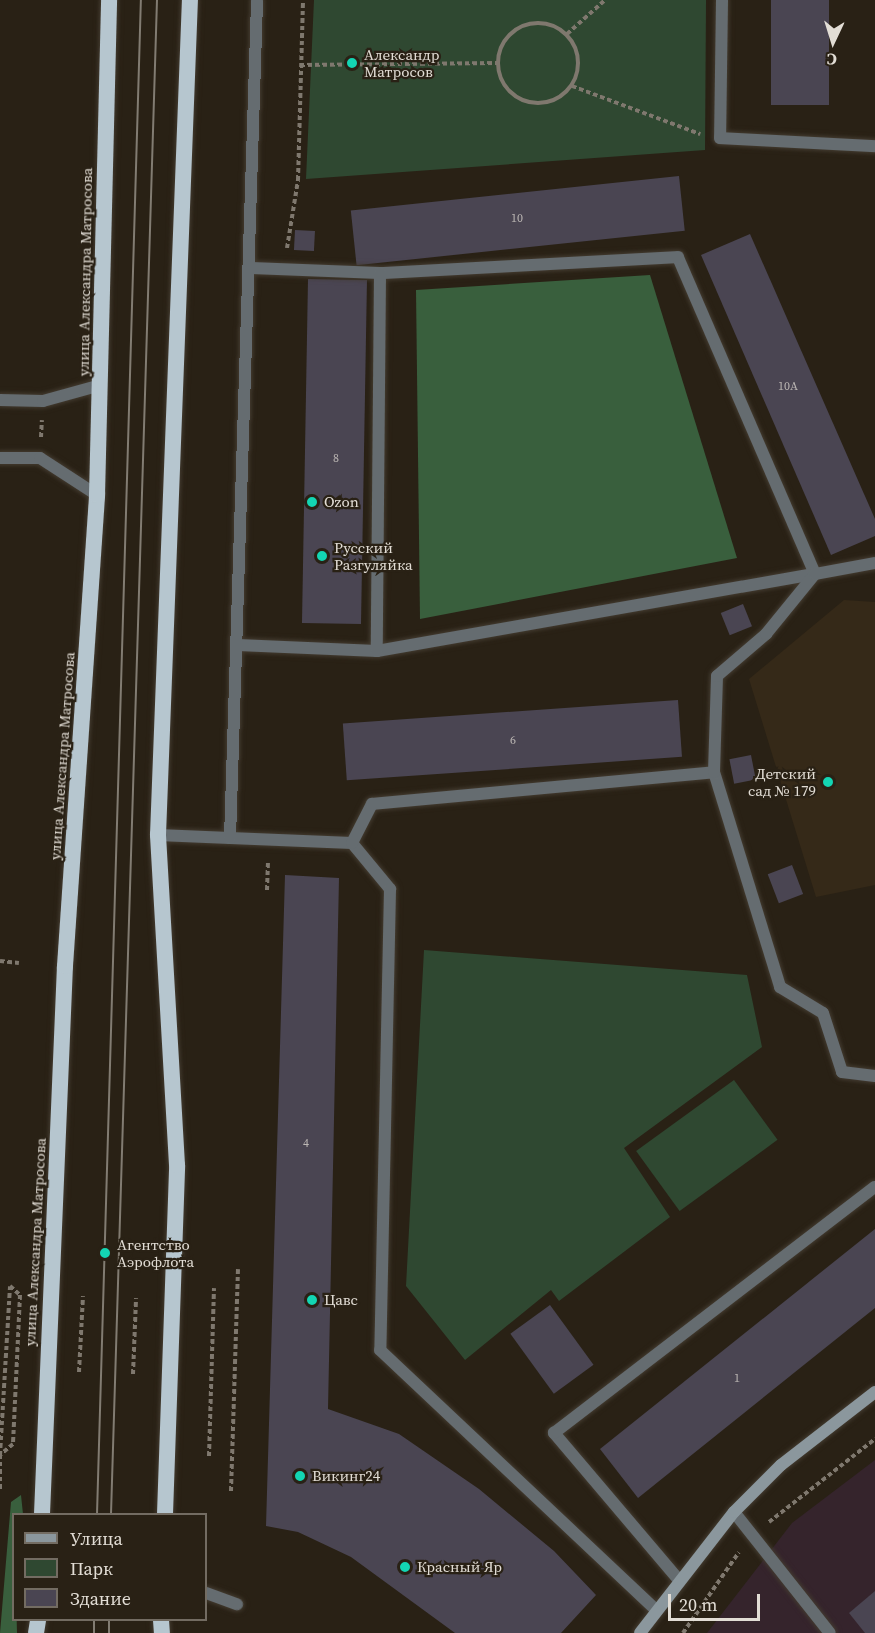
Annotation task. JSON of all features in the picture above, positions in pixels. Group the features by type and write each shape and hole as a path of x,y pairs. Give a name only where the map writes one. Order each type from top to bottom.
{"highway":[{"name":"улица Александра Матросова","path":"42,1513 65,966 97,495 109,0"},
{"path":"165,1513 177,1166 158,835 190,0"}],"main road":[{"path":"640,1633 678,1579 734,1512 781,1465 875,1392"}],"street":[{"path":"230,838 257,0"},
{"path":"722,0 720,138 875,146"},
{"path":"250,268 380,273 678,257 816,574"},
{"path":"377,651 380,273"},
{"path":"0,400 43,400 101,385"},
{"path":"0,458 40,458 97,495"},
{"path":"238,645 377,651 875,563"},
{"path":"816,574 766,634 717,676 714,772 780,987 823,1013 842,1072 875,1076"},
{"path":"352,843 372,804 714,772"},
{"path":"158,835 352,843 390,889 380,1350 655,1609"},
{"path":"678,1579 554,1433 875,1187"},
{"path":"734,1512 830,1633"},
{"path":"207,1593 237,1604"}],"path":[{"path":"292,271 285,260 298,180 303,0"},
{"path":"567,34 605,0"},
{"path":"528,24 556,26 567,34 579,59 572,86 551,101 526,101 506,87 498,63 505,39 528,24"},
{"path":"300,65 498,63"},
{"path":"572,86 720,138"},
{"path":"41,446 42,415"},
{"path":"267,890 269,841"},
{"path":"0,962 19,963"},
{"path":"231,1491 238,1269"},
{"path":"0,1455 14,1444 20,1295 10,1286 0,1455 0,1489"},
{"path":"209,1456 214,1288"},
{"path":"79,1372 83,1296"},
{"path":"133,1374 136,1298"}],"shaded area":[{"name":"Детский сад № 179","path":"844,600 875,602 875,885 816,897 749,679"},
{"path":"875,1460 875,1633 707,1633 792,1523"}],"green space":[{"path":"314,0 706,0 705,150 306,179"},
{"path":"650,275 737,558 420,619 416,290"},
{"path":"424,950 747,975 762,1047 624,1148 670,1217 559,1301 551,1290 465,1360 406,1286"},
{"path":"734,1080 777,1140 680,1211 636,1151"},
{"path":"21,1495 23,1513 12,1513 12,1621 17,1621 17,1633 0,1633 11,1502"}],"building":[{"path":"771,0 829,0 829,105 771,105"},
{"path":"679,176 685,231 357,265 351,210"},
{"path":"295,230 315,231 314,251 294,250"},
{"path":"750,234 875,519 875,536 831,555 701,255"},
{"path":"308,279 367,280 361,624 302,623"},
{"path":"743,604 752,626 730,635 721,613"},
{"path":"678,700 682,757 347,780 343,723"},
{"path":"751,755 756,780 734,784 729,759"},
{"path":"792,865 803,894 779,903 768,874"},
{"path":"285,875 339,878 328,1409 399,1434 479,1489 554,1551 596,1595 561,1633 455,1633 351,1557 298,1532 266,1526"},
{"path":"875,1229 875,1308 638,1498 600,1449"},
{"path":"550,1305 593,1365 554,1394 510,1334"},
{"path":"875,1591 875,1633 865,1633 849,1613"}],"tram line":[{"path":"97,1513 141,0"},
{"path":"111,1513 157,0"},
{"path":"94,1621 94,1633"},
{"path":"109,1621 109,1633"}],"place":[{"name":"Александр Матросов","path":"352,63"},
{"name":"Ozon","path":"312,502"},
{"name":"Русский Разгуляйка","path":"322,556"},
{"name":"Детский сад № 179","path":"828,782"},
{"name":"Агентство Аэрофлота","path":"105,1253"},
{"name":"Цавс","path":"312,1300"},
{"name":"Викинг24","path":"300,1476"},
{"name":"Красный Яр","path":"405,1567"}]}
